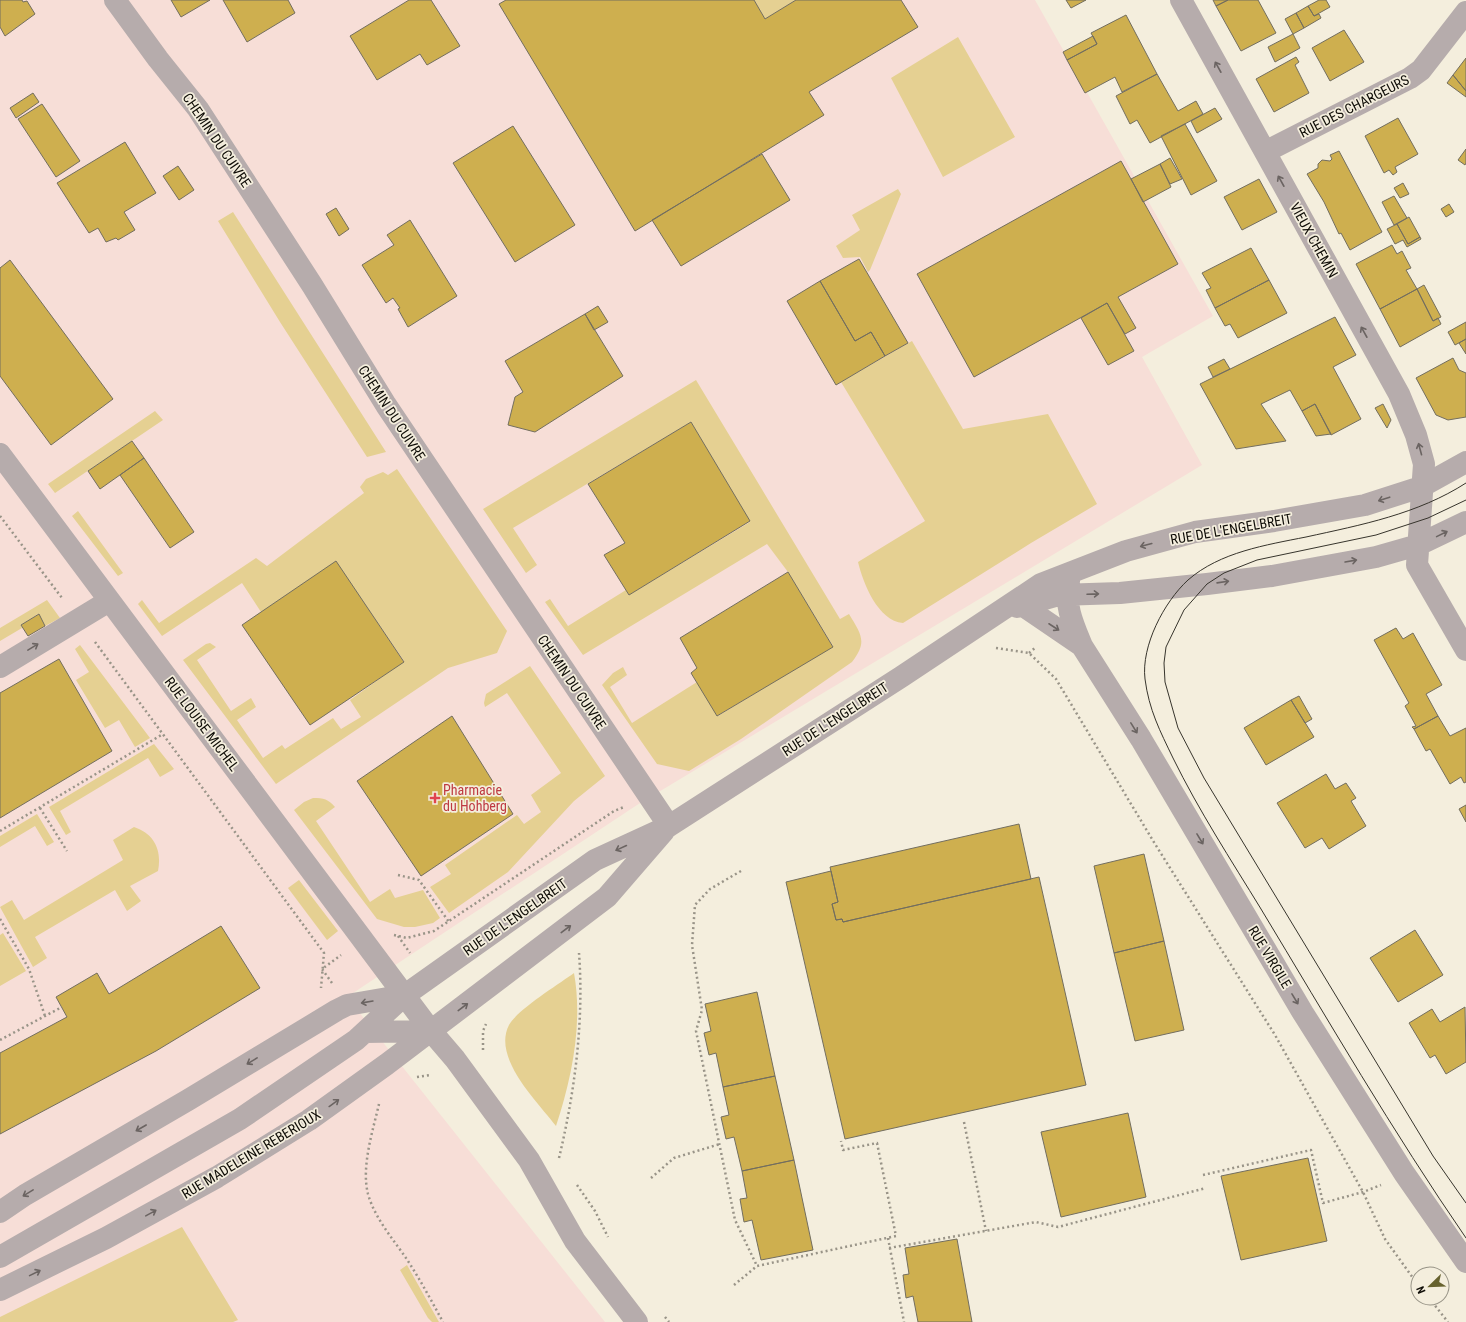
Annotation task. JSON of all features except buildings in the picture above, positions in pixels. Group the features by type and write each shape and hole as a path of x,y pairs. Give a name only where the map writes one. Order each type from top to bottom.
{"street":[{"name":"CHEMIN DU CUIVRE","path":"115,0 198,109 412,444 669,826"},
{"name":"VIEUX CHEMIN","path":"1181,0 1399,394 1416,435 1424,464 1421,487 1417,565 1466,650"},
{"name":"RUE DES CHARGEURS","path":"1265,152 1410,78 1421,70 1466,12"},
{"name":"RUE LOUISE MICHEL","path":"0,454 405,995"},
{"name":"RUE DE L'ENGELBREIT","path":"405,995 595,860 669,826 1041,584 1126,551 1195,532 1365,506 1421,487 1466,462"},
{"name":"RUE DE L'ENGELBREIT","path":"1001,611 1066,594 1120,593 1272,576 1376,557 1418,545 1466,522"},
{"name":"RUE VIRGILE","path":"1071,572 1066,594 1068,612 1082,646 1141,739 1303,1013 1404,1174 1466,1262"},
{"path":"0,667 109,600"},
{"name":"RUE VIRGILE","path":"1022,605 1082,646"},
{"name":"RUE DE L'ENGELBREIT","path":"431,1031 607,898 669,826"},
{"path":"405,995 530,1160 575,1241 637,1322"},
{"path":"0,1257 240,1119 350,1044 405,995"},
{"path":"0,1212 25,1195 347,1005 405,995"},
{"path":"365,1032 431,1031"},
{"name":"RUE MADELEINE REBERIOUX","path":"0,1290 106,1238 217,1177 309,1120 431,1031"}],"path":[{"path":"0,516 324,953 320,995"},
{"path":"995,648 1028,653 1056,679 1155,844 1275,1035 1363,1192 1385,1239 1410,1274"},
{"path":"0,831 163,734"},
{"path":"405,947 398,936 407,938 434,931 614,811 651,798"},
{"path":"40,808 67,851"},
{"path":"741,872 710,889 694,905 692,945 702,1010 696,1031 735,1220 757,1266"},
{"path":"398,875 420,880 449,922"},
{"path":"0,919 29,969 45,1016"},
{"path":"558,1160 567,1122 578,1045 581,984 579,947"},
{"path":"322,969 344,953"},
{"path":"322,969 336,988"},
{"path":"0,1040 62,1007"},
{"path":"414,1077 426,1077 433,1074"},
{"path":"380,1098 370,1143 366,1173 368,1193 379,1219 409,1262 443,1322"},
{"path":"964,1122 986,1231"},
{"path":"734,1285 757,1266 896,1236 877,1143 843,1150 841,1142"},
{"path":"652,1178 674,1158 720,1144"},
{"path":"1203,1174 1311,1150 1323,1203 1363,1192 1404,1174"},
{"path":"889,1248 1036,1222 1058,1227 1206,1188"},
{"path":"888,1238 904,1322"},
{"path":"1435,1306 1448,1322"}],"shaded area":[{"path":"0,0 1035,0 1213,316 1142,357 1202,465 637,805 347,997 605,1322 0,1322"},
{"path":"754,0 796,0 765,19"},
{"path":"958,37 1015,137 943,177 891,78"},
{"path":"898,189 901,194 868,272 860,257 843,258 836,246 860,230 852,215"},
{"path":"233,212 386,452 367,457 280,322 218,221"},
{"path":"912,341 963,429 1048,414 1097,504 1031,543 903,623 894,621 886,616 873,600 860,571 858,562 925,521 841,382"},
{"path":"696,380 840,619 849,614 857,627 861,638 861,643 860,649 852,662 741,739 689,771 657,764 602,685 613,673 623,667 627,675 610,687 632,723 697,682 718,716 833,646 788,572 767,544 583,655 545,602 550,599 568,626 626,590 629,595 750,522 691,422 513,528 537,565 526,573 483,509"},
{"path":"155,411 163,420 55,493 48,484"},
{"path":"397,469 507,631 497,653 448,668 276,784 183,660 206,644 210,643 216,647 197,660 231,711 251,698 256,707 237,720 263,758 282,745 285,749 333,718 341,729 361,717 350,700 404,661 336,562 261,612 242,583 162,636 138,604 142,600 159,623 256,558 267,566 364,493 360,487 366,479 383,472 388,475"},
{"path":"78,511 123,573 118,576 72,516"},
{"path":"47,600 60,618 45,626 38,614 21,625 22,628 0,641 0,628"},
{"path":"80,645 150,738 135,747 119,720 105,728 76,680 89,672 75,649"},
{"path":"530,666 605,776 574,801 508,872 449,913 430,887 451,874 445,865 517,815 524,824 541,812 531,795 561,773 507,693 485,707 484,703 486,694"},
{"path":"154,744 174,769 160,777 148,758 60,811 71,832 66,835 49,807"},
{"path":"313,798 326,800 335,807 316,821 370,902 390,889 395,898 423,890 440,918 433,923 415,927 404,927 377,919 294,810 304,802"},
{"path":"37,814 54,842 47,846 35,826 0,847 0,836"},
{"path":"134,827 147,834 152,839 158,850 159,857 158,871 130,886 141,901 127,911 115,890 35,937 47,958 33,967 0,907 12,900 24,920 123,860 113,840"},
{"path":"299,880 338,931 327,940 288,888"},
{"path":"3,933 26,971 0,986 0,935"},
{"path":"574,973 577,1011 574,1050 567,1089 556,1126 528,1092 511,1065 506,1051 505,1038 509,1025 520,1012"},
{"path":"182,1227 238,1320 233,1322 0,1322 0,1317"},
{"path":"407,1265 439,1322 432,1322 428,1318 400,1270"}],"tram line":[{"path":"1466,483 1448,494 1409,511 1368,523 1244,551 1229,556 1201,570 1179,589 1163,612 1151,639 1145,666 1145,679 1149,701 1156,720 1173,758 1194,797 1361,1075 1466,1238"},
{"path":"1466,500 1428,518 1376,535 1257,560 1224,573 1207,584 1184,610 1166,647 1164,663 1165,682 1178,728 1204,778 1433,1156 1466,1203"}],"place":[{"name":"Pharmacie du Hohberg","path":"435,798"}]}
